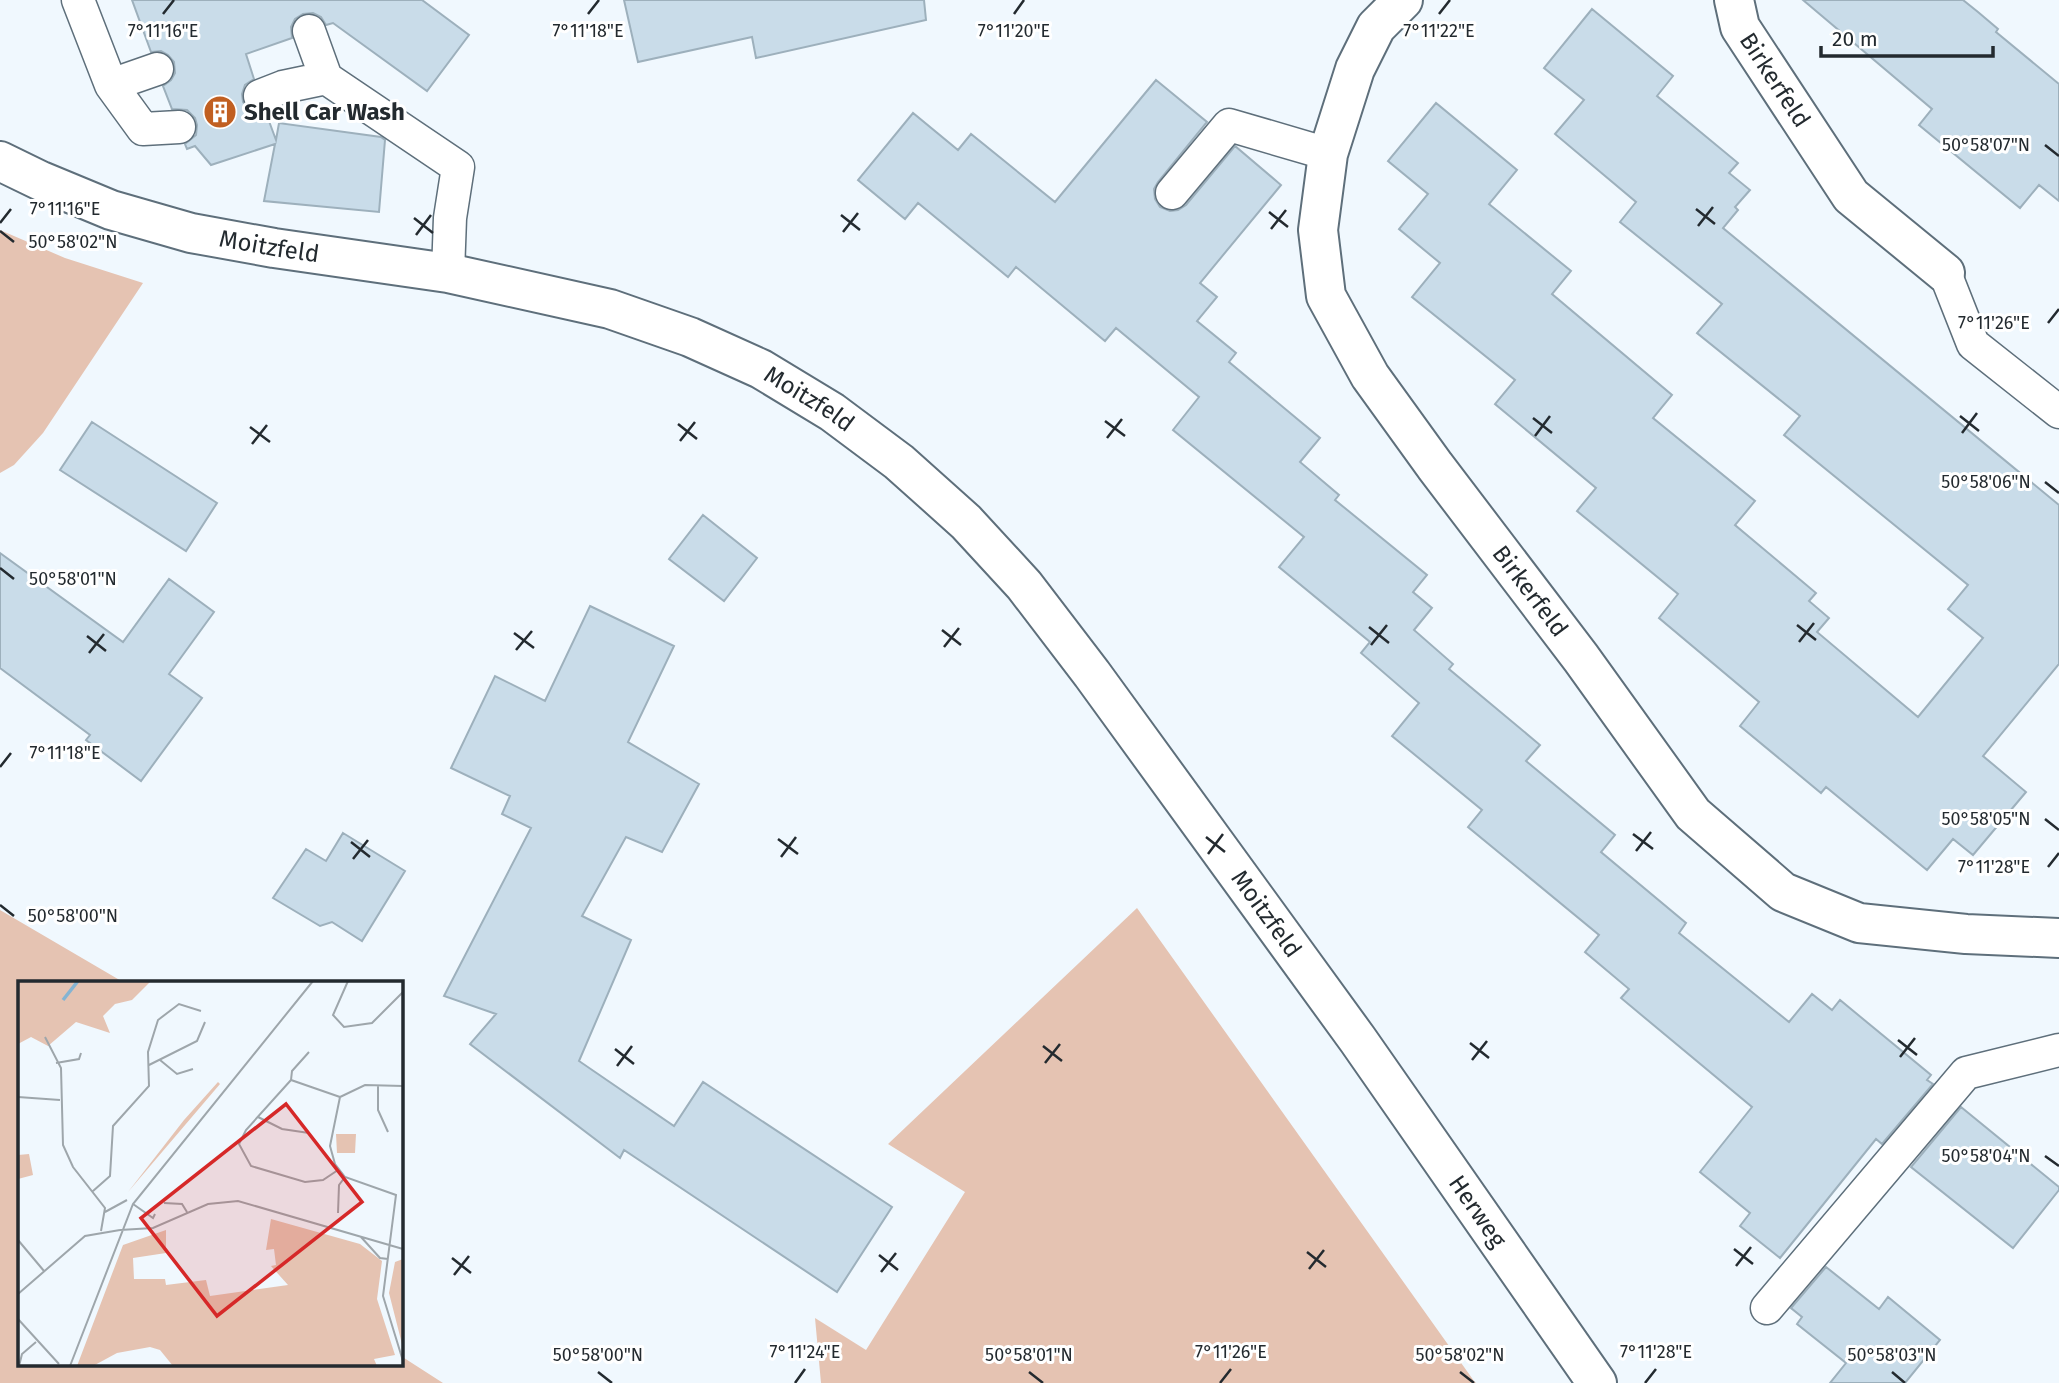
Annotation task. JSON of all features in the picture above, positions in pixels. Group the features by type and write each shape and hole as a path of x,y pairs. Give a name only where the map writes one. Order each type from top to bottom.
{"street":[{"name":"Birkerfeld","path":"1403,0 1376,27 1355,69 1328,153 1318,230 1326,296 1363,365 1434,466 1581,658 1693,814 1783,892 1859,923 1966,934 2059,938"},
{"name":"Birkerfeld","path":"1734,0 1740,27 1851,196 1945,273"},
{"name":"Moitzfeld","path":"0,161 111,210 191,233 447,273 610,309 690,337 761,369 832,412 899,462 966,522 1024,585 1092,674 1358,1040"},
{"name":"Herweg","path":"1358,1040 1597,1383"}],"lane":[{"path":"78,0 111,85 143,129 179,127"},
{"path":"309,31 326,78 458,167 450,218 447,273"},
{"path":"111,85 157,69"},
{"path":"271,92 326,78"},
{"path":"1172,193 1229,125 1328,153"},
{"path":"1945,273 1973,344 2059,412"},
{"path":"1767,1308 1966,1073 2059,1050"}],"shaded area":[{"path":"0,230 65,258 143,283 43,433 14,465 0,473"},
{"path":"1137,908 1476,1383 821,1383 815,1318 866,1350 965,1192 888,1144"},
{"path":"0,910 121,981 18,981 18,1366 402,1366 402,1357 443,1383 0,1383"}],"building":[{"path":"132,0 422,0 469,35 427,91 333,23 326,25 321,17 313,13 303,14 295,19 291,27 292,38 246,54 254,79 245,85 243,102 249,111 266,113 276,140 279,123 381,137 385,140 379,212 264,201 275,144 211,165 195,146 187,149 185,144 196,135 195,118 187,110 172,109 163,86 175,73 174,62 161,51 151,52"},
{"path":"624,0 924,0 926,20 756,58 752,37 638,62"},
{"path":"1803,0 1963,0 1998,29 1996,32 2059,84 2059,201 2039,185 2020,208 1919,125 1932,109"},
{"path":"1592,9 1673,76 1657,96 1738,163 1729,173 1750,190 1735,207 1738,210 1723,228 2059,505 2059,664 1983,756 2026,792 1973,855 1953,839 1927,870 1826,787 1821,793 1740,726 1759,702 1659,618 1678,594 1577,511 1596,488 1495,404 1515,380 1412,297 1440,263 1399,229 1428,194 1388,161 1436,103 1517,170 1489,204 1571,271 1552,294 1672,395 1653,418 1755,501 1735,525 1816,593 1809,601 1829,618 1817,632 1918,717 1983,638 1948,609 1968,585 1784,435 1800,416 1697,333 1722,304 1620,222 1636,202 1555,134 1584,100 1544,68"},
{"path":"1156,80 1207,122 1154,189 1155,199 1160,207 1170,211 1186,205 1235,146 1281,185 1200,283 1217,297 1197,321 1236,353 1229,362 1320,438 1300,462 1339,495 1335,500 1427,575 1413,592 1432,608 1414,630 1453,664 1449,669 1540,745 1526,761 1615,835 1601,852 1686,923 1679,933 1789,1022 1812,994 1832,1010 1840,1000 1931,1075 1927,1080 1933,1084 1882,1144 1876,1139 1780,1258 1740,1226 1750,1213 1700,1172 1752,1107 1621,998 1629,989 1585,952 1599,935 1468,827 1482,810 1392,736 1419,703 1361,653 1370,642 1279,567 1304,537 1173,430 1199,397 1116,328 1105,341 1016,267 1008,277 918,203 905,219 858,180 913,113 958,150 971,134 1055,202"},
{"path":"92,422 217,503 186,551 60,470"},
{"path":"703,515 757,558 724,601 669,559"},
{"path":"0,553 123,642 169,579 214,612 169,674 202,698 141,781 86,740 90,735 0,668"},
{"path":"590,606 674,646 628,742 699,784 662,852 626,837 582,916 631,940 579,1061 674,1126 703,1082 892,1207 837,1292 624,1150 620,1158 470,1044 496,1014 444,996 531,828 502,814 510,796 451,768 495,676 545,701"},
{"path":"343,833 405,871 362,941 332,922 320,926 273,898 306,849 326,861"},
{"path":"1961,1107 2059,1187 2013,1248 1911,1167"},
{"path":"1826,1267 1879,1309 1888,1297 1940,1340 1905,1383 1830,1383 1846,1363 1797,1324 1802,1317 1791,1308"}],"place":[{"name":"Shell Car Wash","path":"220,112"}]}
